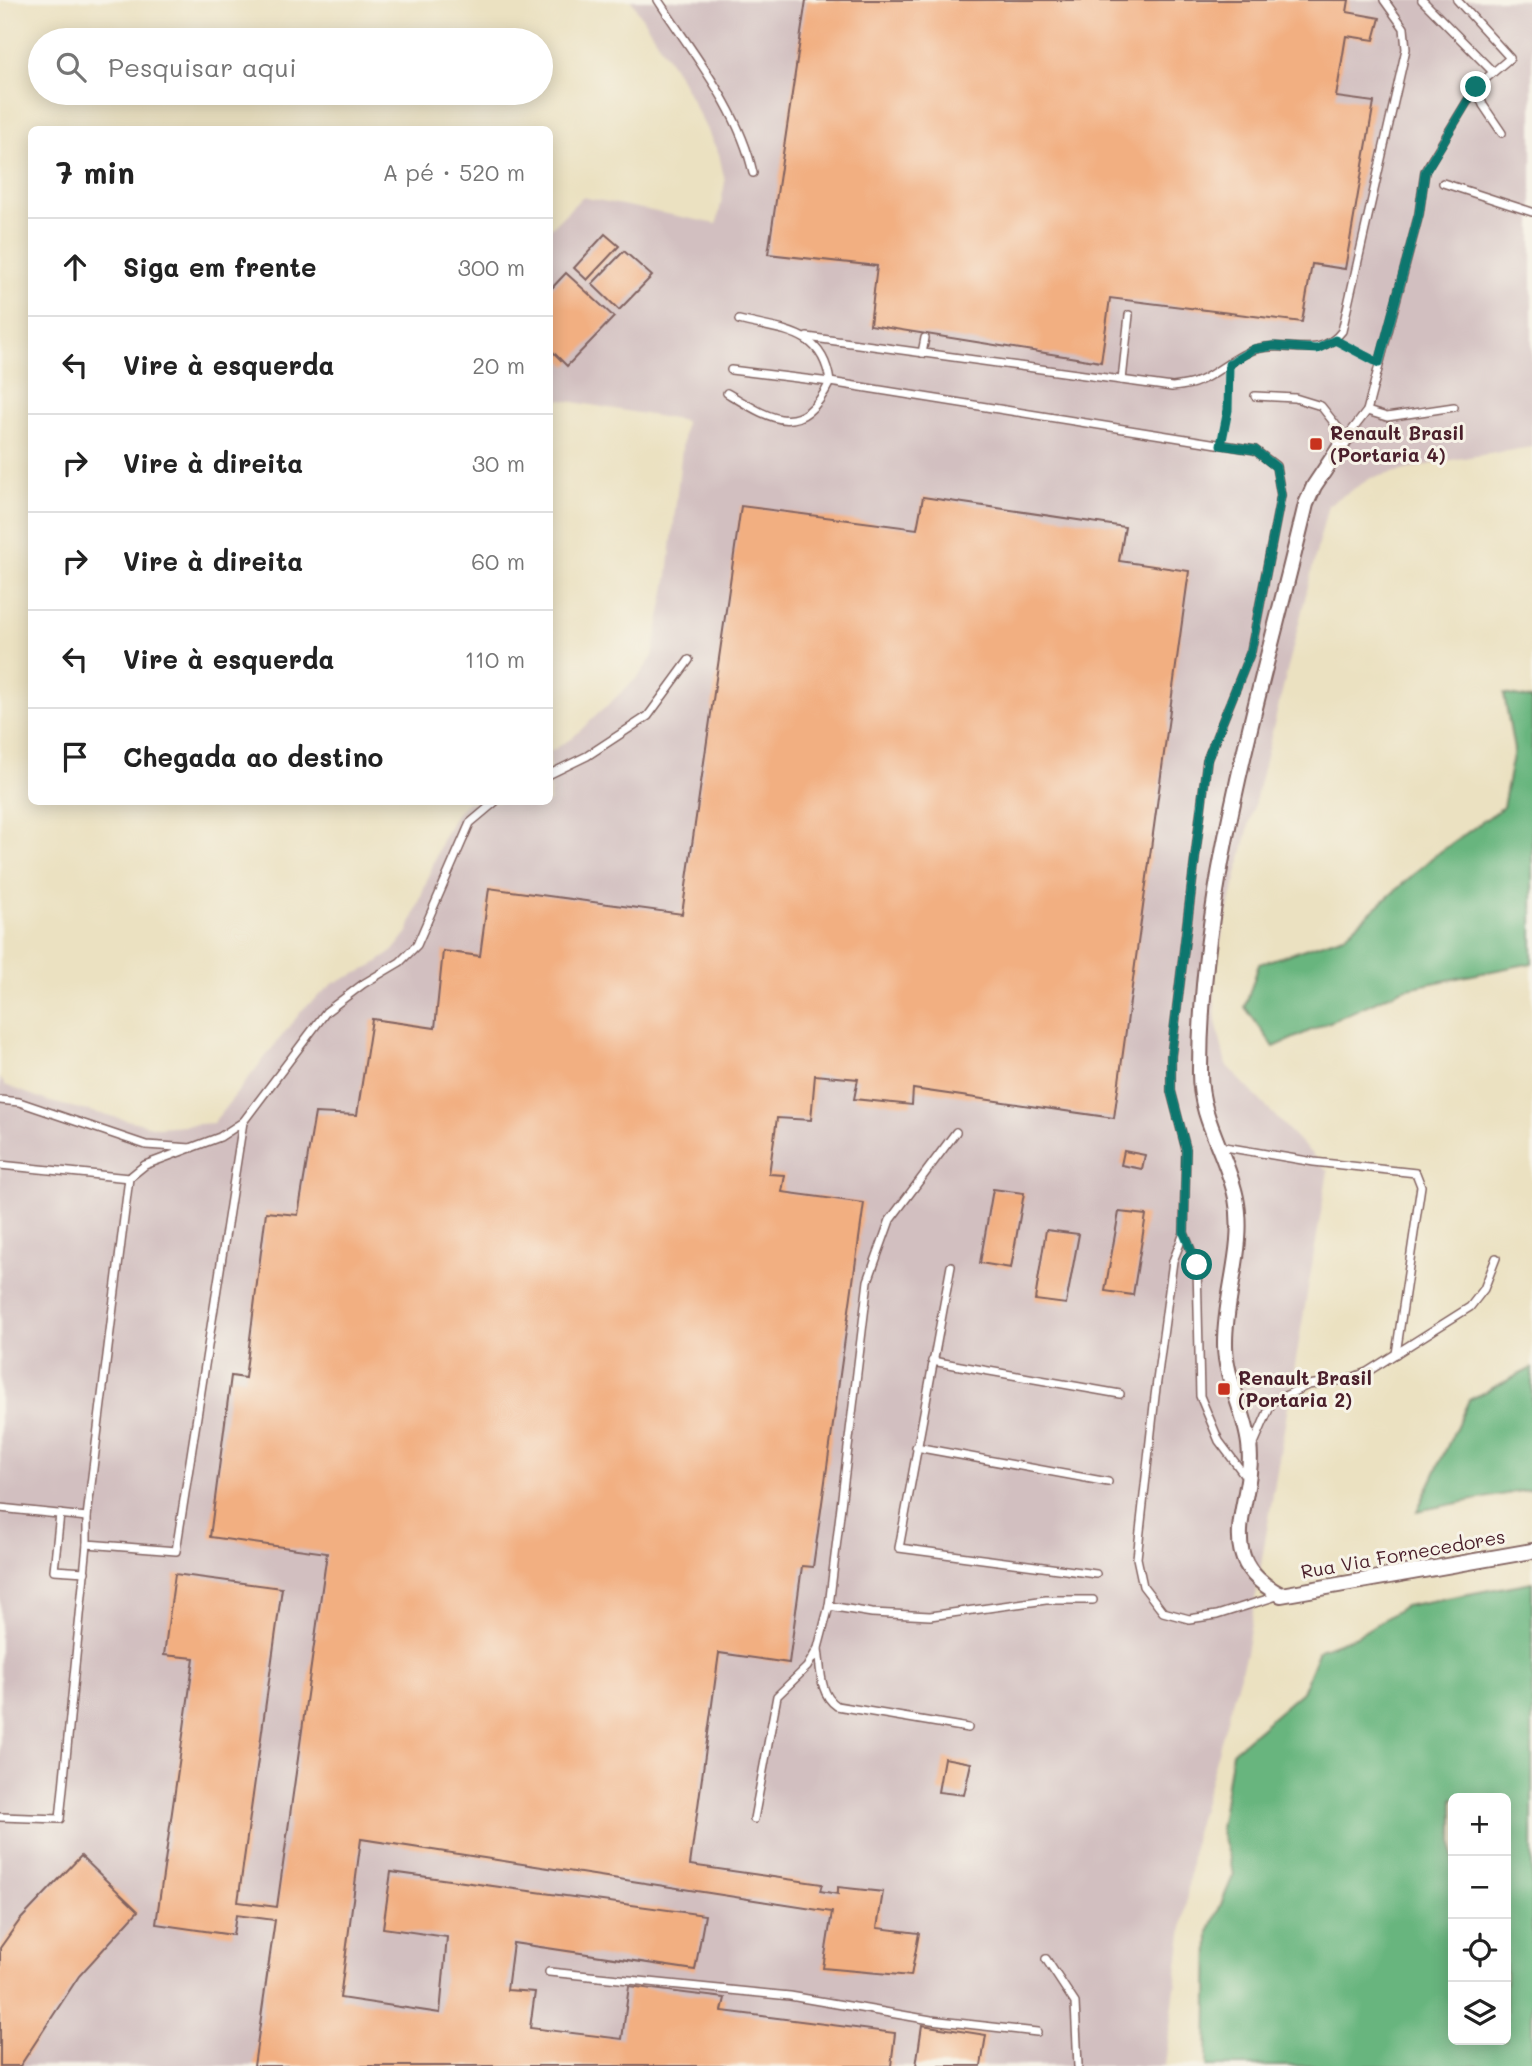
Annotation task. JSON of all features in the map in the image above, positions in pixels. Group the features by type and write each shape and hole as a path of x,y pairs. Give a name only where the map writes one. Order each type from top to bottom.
{"street":[{"path":"1281,1595 1251,1574 1242,1555 1239,1535 1251,1452 1243,1412 1225,1355 1237,1237 1236,1198 1215,1145 1200,1077 1209,946 1219,878 1306,504 1314,485 1346,438"},
{"name":"Rua Via Fornecedores","path":"1281,1595 1532,1552"}],"lane":[{"path":"658,0 737,123 747,145 753,173"},
{"path":"739,320 807,337 1172,387 1198,382 1254,349 1273,346 1317,349 1335,340 1342,331 1406,49 1404,28 1384,0"},
{"path":"1422,0 1493,72"},
{"path":"1255,396 1296,398 1321,406 1346,438 1367,411 1419,214 1425,172 1476,87 1510,58 1457,0"},
{"path":"1476,87 1483,105 1502,133"},
{"path":"1443,183 1532,212"},
{"path":"1122,380 1129,315"},
{"path":"727,393 764,415 783,421 806,417 820,403 830,382 822,353 807,337"},
{"path":"922,353 925,338"},
{"path":"731,370 830,382 1255,450 1276,467 1281,495 1251,651 1207,760 1171,1056 1171,1091 1186,1149 1184,1233 1173,1261 1137,1558 1143,1586 1163,1612 1189,1619 1217,1615 1281,1595"},
{"path":"1367,411 1388,417 1454,407"},
{"path":"553,773 587,756 648,716 689,660"},
{"path":"0,1165 129,1178 145,1165 195,1148 243,1122 326,1012 363,984 400,962 417,945 470,823 491,805"},
{"path":"0,1100 19,1102 146,1146 195,1148"},
{"path":"87,1544 176,1551 243,1122"},
{"path":"754,1819 777,1696 807,1667 818,1648 829,1606 868,1282 890,1220 956,1132"},
{"path":"1215,1145 1314,1162 1416,1173 1421,1186 1396,1354"},
{"path":"0,1817 60,1818 85,1572 87,1517 129,1178"},
{"path":"1184,1233 1197,1265 1200,1396 1219,1441 1247,1477"},
{"path":"1251,1452 1272,1402 1308,1385 1349,1379 1367,1372 1470,1307 1483,1289 1496,1258"},
{"path":"951,1266 899,1548 1096,1574"},
{"path":"932,1361 1120,1394"},
{"path":"916,1447 1108,1482"},
{"path":"0,1508 87,1517"},
{"path":"60,1514 54,1570 85,1572"},
{"path":"829,1606 872,1613 930,1616 1046,1600 1093,1601"},
{"path":"818,1648 824,1689 829,1701 837,1706 968,1728"},
{"path":"1046,1959 1075,2003 1078,2066"},
{"path":"549,1972 790,1996 931,2020 1037,2032"}],"path":[{"path":"1335,340 1379,363"},
{"path":"1221,445 1229,400 1229,364"}],"shaded area":[{"path":"631,0 1532,0 1532,447 1445,461 1371,478 1328,505 1213,972 1216,1021 1226,1065 1328,1171 1246,1653 1195,1833 1165,2066 0,2066 0,1078 5,1085 50,1102 157,1127 213,1123 304,1008 334,983 369,968 391,953 408,932 442,840 456,814 464,805 553,805 553,750 572,738 639,676 653,656 668,575 685,421 553,399 553,226 582,197 717,224 725,182 719,154 681,79"}],"green space":[{"path":"1504,694 1532,699 1532,963 1403,989 1274,1047 1245,1007 1259,964 1344,936 1433,857 1503,807 1514,750"},
{"path":"1532,1368 1532,1489 1417,1511 1469,1400"},
{"path":"1532,1582 1532,2066 1207,2066 1209,1932 1234,1874 1220,1829 1232,1752 1302,1692 1319,1650 1357,1636 1405,1606"}],"building":[{"path":"806,0 1349,0 1347,12 1380,18 1374,40 1346,36 1336,97 1374,102 1345,269 1312,264 1302,322 1110,298 1101,362 870,325 877,266 768,254"},
{"path":"605,234 619,246 587,280 574,268"},
{"path":"624,251 652,276 619,310 592,284"},
{"path":"566,273 614,317 567,366 553,352 553,287"},
{"path":"923,497 1125,527 1119,561 1189,571 1114,1118 913,1089 912,1105 854,1099 858,1079 815,1075 811,1120 777,1118 769,1174 785,1175 782,1192 864,1203 813,1567 802,1566 789,1663 719,1653 690,1865 822,1884 820,1891 838,1894 838,1887 883,1892 877,1928 919,1933 911,1976 823,1968 832,1912 361,1839 340,1998 440,2013 447,1937 383,1928 391,1872 705,1915 695,1970 513,1943 507,1990 535,1992 530,2028 622,2039 629,1986 725,1998 722,2011 895,2033 891,2066 254,2066 275,1920 236,1915 233,1935 156,1924 194,1658 164,1655 175,1574 282,1588 238,1902 277,1907 327,1553 210,1537 231,1376 245,1378 266,1212 298,1215 315,1113 357,1115 372,1019 435,1028 443,951 480,956 489,888 682,914 741,506 917,529"},
{"path":"1124,1151 1145,1155 1142,1169 1121,1165"},
{"path":"993,1189 1024,1193 1011,1268 980,1263"},
{"path":"1119,1212 1146,1215 1133,1295 1105,1291"},
{"path":"1046,1230 1079,1234 1066,1304 1035,1300"},
{"path":"944,1758 971,1763 964,1795 938,1792"},
{"path":"81,1856 138,1911 79,1976 20,2066 0,2066 0,1948 20,1920"},
{"path":"922,2025 986,2035 981,2066 916,2066"}],"place":[{"name":"Renault Brasil (Portaria 4)","path":"1316,444"},
{"name":"Renault Brasil (Portaria 2)","path":"1224,1389"}],"route":[{"path":"1197,1265 1184,1233 1186,1149 1171,1091 1171,1056 1207,760 1218,727 1233,698 1251,651 1281,495 1276,467 1255,450 1221,445 1228,410 1231,378 1229,364 1254,349 1273,346 1317,349 1335,340 1379,363 1419,214 1425,172 1476,87"}]}
